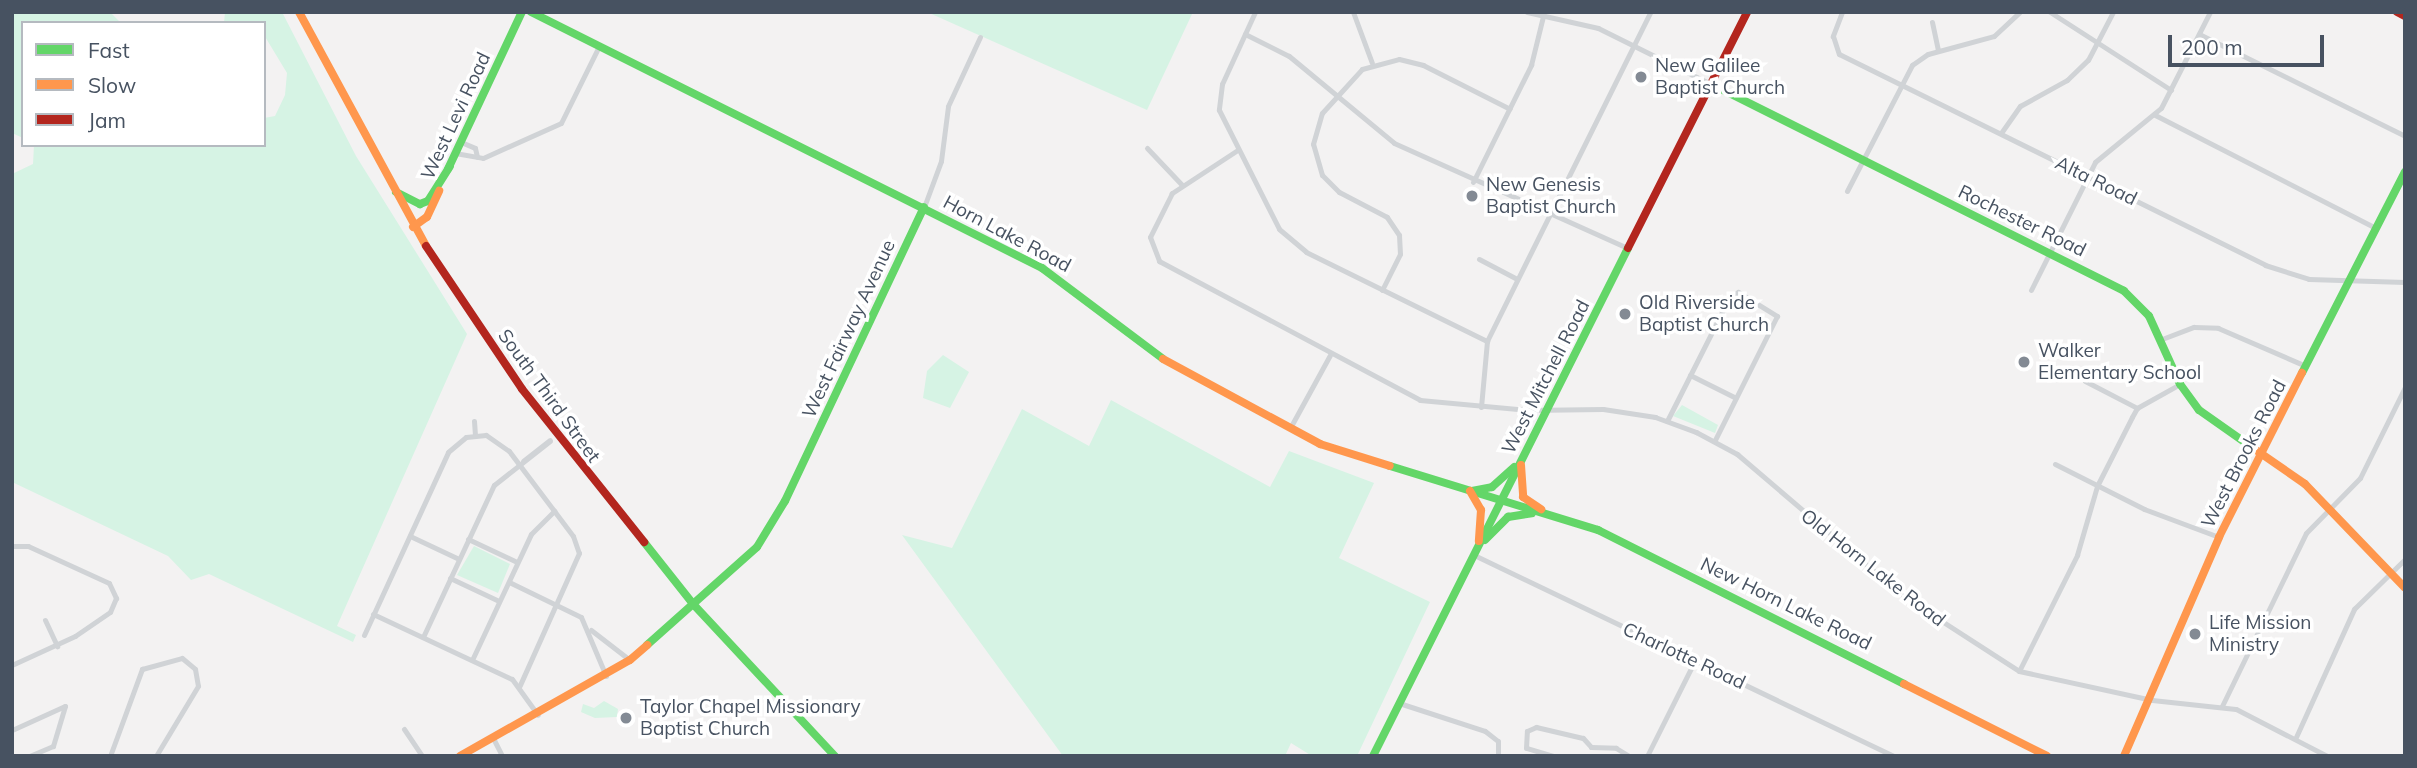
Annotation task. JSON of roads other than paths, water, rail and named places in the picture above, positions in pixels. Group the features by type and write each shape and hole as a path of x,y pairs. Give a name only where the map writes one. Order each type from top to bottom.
{"main road":[{"name":"South Third Street","path":"299,12 413,227 553,438 694,606 835,756"},
{"name":"West Levi Road","path":"413,227 427,217 522,12"},
{"name":"Horn Lake Road","path":"531,12 1053,274 1161,358 1290,428 1350,457 1501,501"},
{"name":"West Mitchell Road","path":"1373,756 1747,12"},
{"name":"Rochester Road","path":"1711,84 2124,290 2162,339 2180,384 2207,418 2305,484 2405,588"},
{"path":"394,191 424,203 450,166"},
{"name":"West Brooks Road","path":"2124,756 2152,700 2219,537 2405,172"},
{"name":"West Fairway Avenue","path":"460,756 538,715 630,660 740,566 776,519 924,207"},
{"path":"1476,551 1482,514 1470,491 1495,485 1521,460"},
{"path":"1521,460 1523,497 1549,515"},
{"name":"New Horn Lake Road","path":"1501,501 1598,530 1688,572 2048,756"},
{"path":"1476,551 1508,517 1549,515"}],"street":[{"path":"1255,12 1218,101 1236,151 1289,240 1382,290 1487,341"},
{"path":"1353,12 1373,64"},
{"name":"Rochester Road","path":"1527,12 1597,28 1711,84"},
{"path":"1481,407 1487,341 1650,12"},
{"name":"Alta Road","path":"1842,12 1833,36 1839,54 2279,271 2350,281 2405,282"},
{"path":"1847,191 1900,83 1915,62 1938,50 1994,36 2020,12"},
{"path":"2050,12 2099,41 2171,90"},
{"path":"2001,133 2020,106 2067,80 2088,60 2113,12"},
{"path":"2031,290 2087,176 2107,148 2155,115 2171,90 2210,12"},
{"path":"1473,183 1534,57 1544,14"},
{"path":"1932,22 1938,50"},
{"path":"1245,34 1289,56 1389,140 1473,183 1552,210 1629,248"},
{"path":"2199,34 2405,136"},
{"name":"West Fairway Avenue","path":"924,207 940,161 946,111 979,37"},
{"path":"456,153 478,157 561,123 599,46"},
{"path":"1382,290 1400,254 1398,230 1387,217 1332,187 1314,158 1316,125 1336,96 1373,64 1417,63 1510,109"},
{"path":"2155,115 2376,228"},
{"path":"461,142 475,148 478,157"},
{"path":"1147,148 1181,184 1236,151"},
{"name":"Old Horn Lake Road","path":"1181,184 1154,228 1151,250 1162,263 1330,355 1420,400 1481,407 1603,409 1667,421 1715,440 1903,596 2019,671 2152,700 2222,706 2296,737 2327,756"},
{"path":"1479,259 1517,279"},
{"path":"1667,421 1734,291 1774,310 1775,320 1715,440"},
{"path":"2162,339 2194,327 2218,328 2306,366"},
{"path":"1290,428 1330,355"},
{"path":"1690,375 1736,398"},
{"path":"2084,381 2137,408"},
{"path":"2019,671 2077,555 2097,486 2137,408 2180,384"},
{"path":"2222,706 2301,541 2360,478 2405,387"},
{"path":"474,421 475,434"},
{"path":"364,635 448,452 475,434 500,441 521,463 579,553 520,685"},
{"path":"423,637 494,485 553,438"},
{"path":"2055,464 2097,486 2219,537"},
{"path":"472,660 532,532 554,511"},
{"path":"410,536 459,559"},
{"path":"468,539 517,562"},
{"path":"12,665 57,646 112,610 115,591 88,573 15,545"},
{"name":"Charlotte Road","path":"1476,551 1894,756"},
{"path":"2296,737 2349,617 2405,559"},
{"path":"450,578 499,601"},
{"path":"509,582 579,615 591,630 630,660"},
{"path":"373,614 520,685 538,715"},
{"path":"45,620 57,646"},
{"path":"591,630 606,676"},
{"path":"597,649 607,640"},
{"path":"110,756 142,668 182,658 194,669 198,686 156,756"},
{"path":"1647,756 1695,660"},
{"path":"1399,703 1485,731 1498,741 1498,756"},
{"path":"12,730 65,706 58,737 42,754 30,756"},
{"path":"1553,756 1526,748 1527,730 1536,727 1583,738 1591,747 1616,748 1629,756"},
{"path":"404,729 422,756"},
{"path":"493,738 502,756"},
{"path":"1586,756 1591,747"}],"place":[{"name":"New Galilee Baptist Church","path":"1641,77"},
{"name":"New Genesis Baptist Church","path":"1472,196"},
{"name":"Old Riverside Baptist Church","path":"1625,314"},
{"name":"Walker Elementary School","path":"2024,362"},
{"name":"Life Mission Ministry","path":"2195,634"},
{"name":"Taylor Chapel Missionary Baptist Church","path":"626,718"}]}
